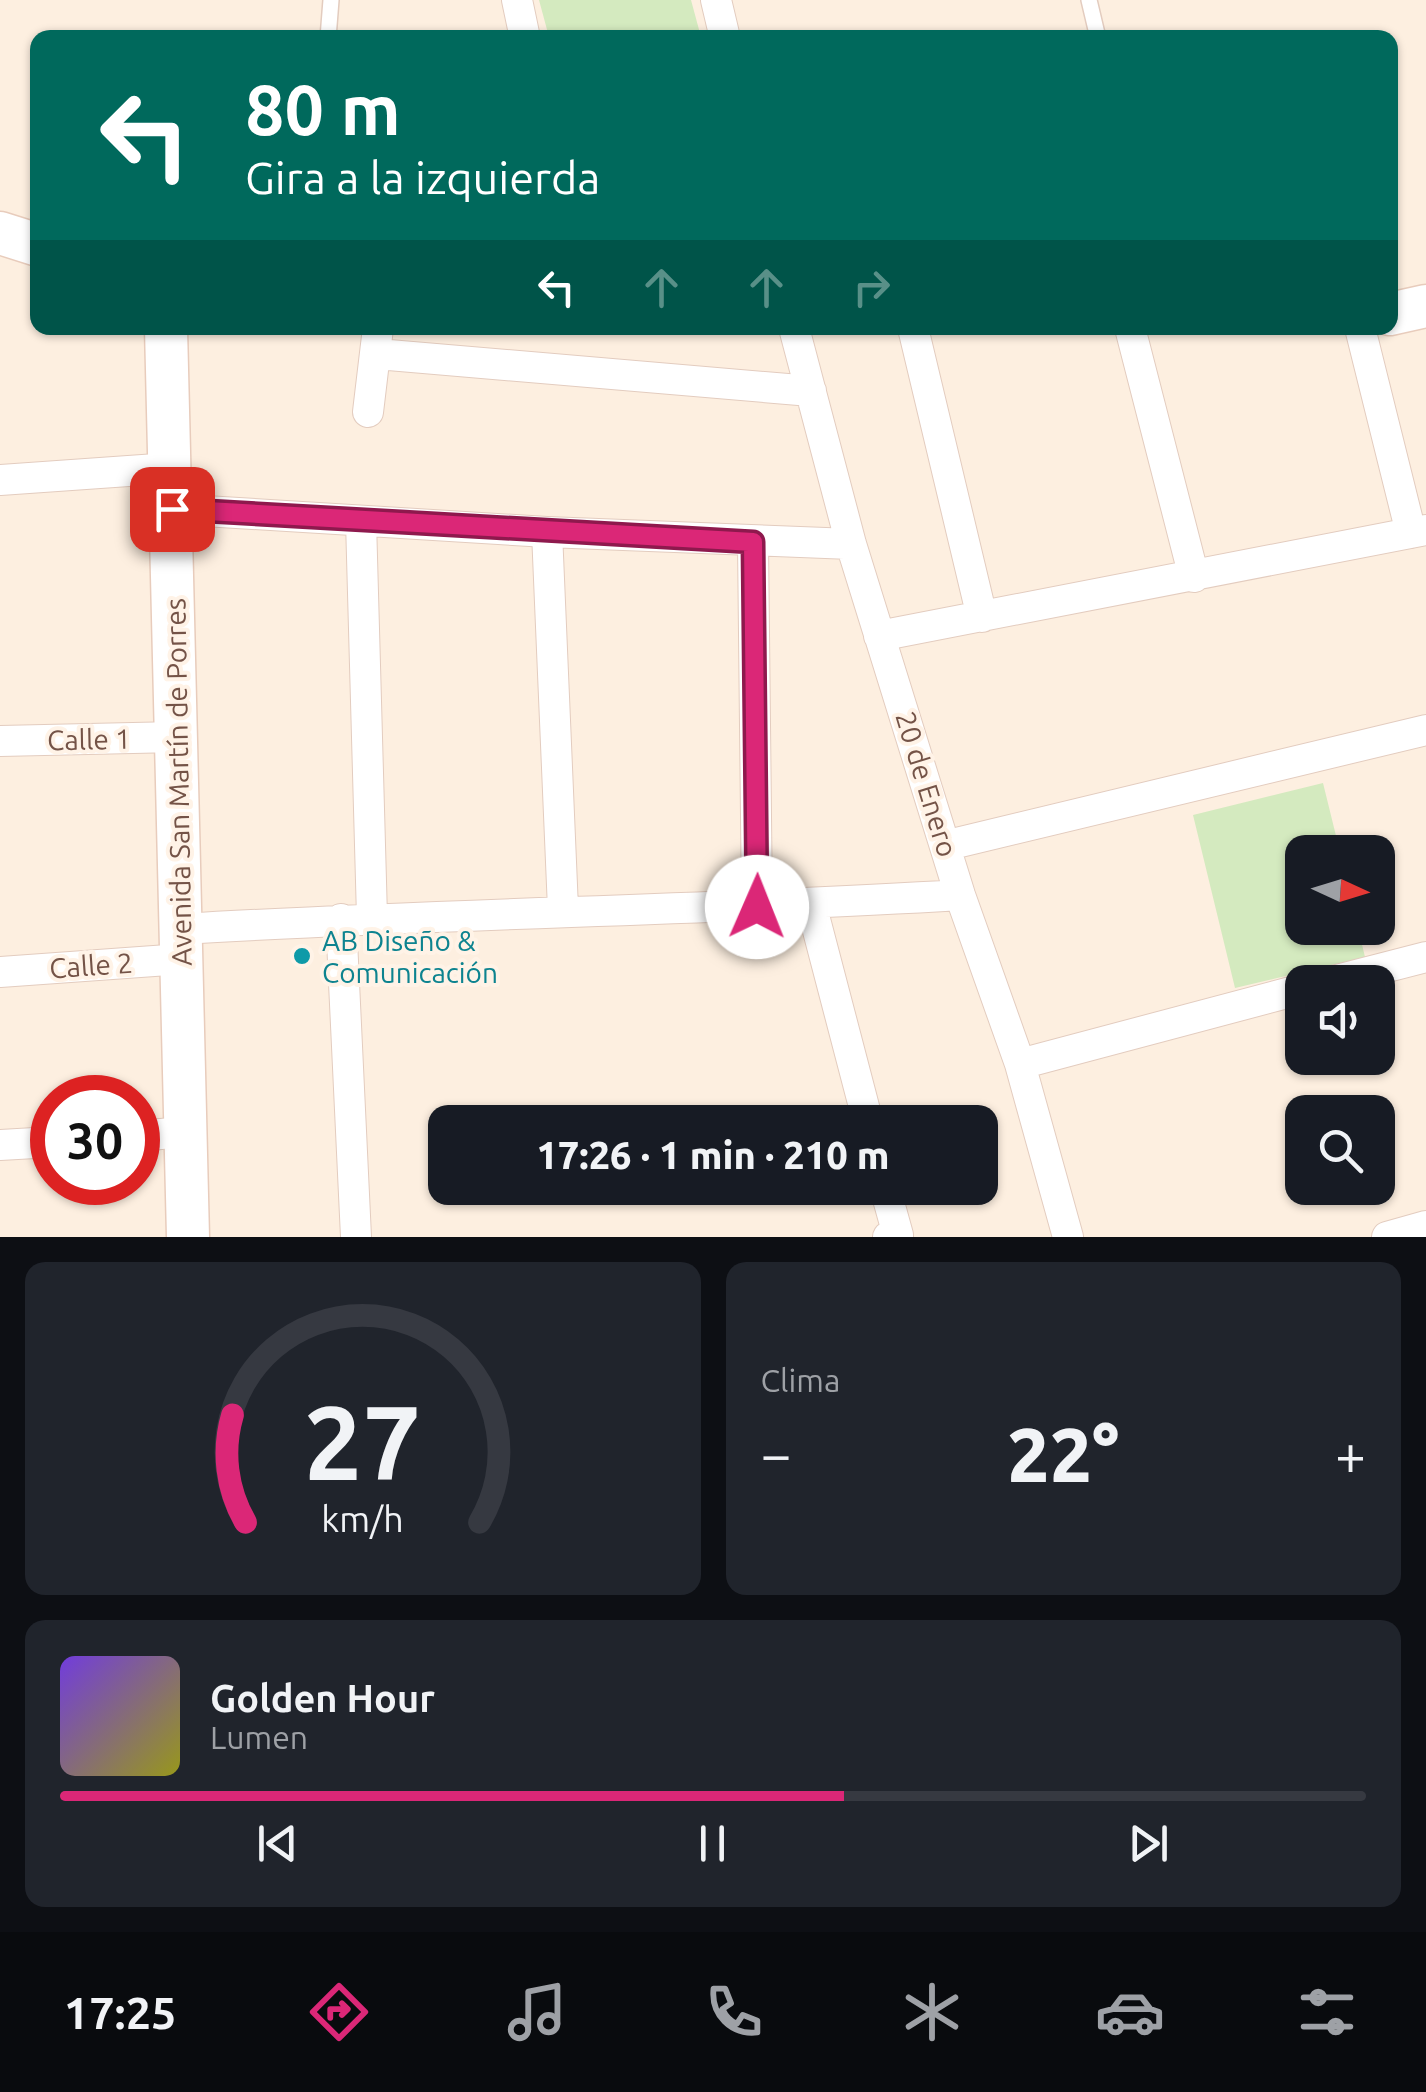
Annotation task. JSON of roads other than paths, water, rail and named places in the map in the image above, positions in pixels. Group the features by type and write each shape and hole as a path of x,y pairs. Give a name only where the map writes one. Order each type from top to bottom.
{"street":[{"path":"517,0 523,30"},
{"path":"716,0 723,30"},
{"path":"0,232 30,242"},
{"path":"1398,312 1426,306"},
{"name":"Avenida San Martín de Porres","path":"166,335 188,1237"},
{"name":"20 de Enero","path":"796,335 851,544 948,845 960,894 1020,1064 1068,1237"},
{"path":"915,335 982,617"},
{"path":"1132,335 1194,577"},
{"path":"880,636 1418,531 1362,335"},
{"path":"368,412 378,341 810,391"},
{"path":"0,480 171,489 361,521 851,544"},
{"path":"361,521 372,917"},
{"path":"546,532 563,909"},
{"path":"753,542 757,907"},
{"path":"948,845 1426,730"},
{"name":"Calle 1","path":"0,740 177,736"},
{"name":"Calle 2","path":"0,972 341,919 563,909 757,907 960,894"},
{"path":"811,904 864,1105"},
{"path":"341,919 356,1237"},
{"path":"1395,965 1426,957"},
{"path":"1020,1064 1285,994"},
{"path":"160,1134 184,1132"},
{"path":"0,1145 30,1143"},
{"path":"888,1237 898,1235 890,1205"},
{"path":"1387,1237 1426,1226"}],"lane":[{"path":"329,30 331,0"},
{"path":"1089,0 1096,30"}],"place":[{"name":"AB Diseño & Comunicación","path":"302,956"}]}
